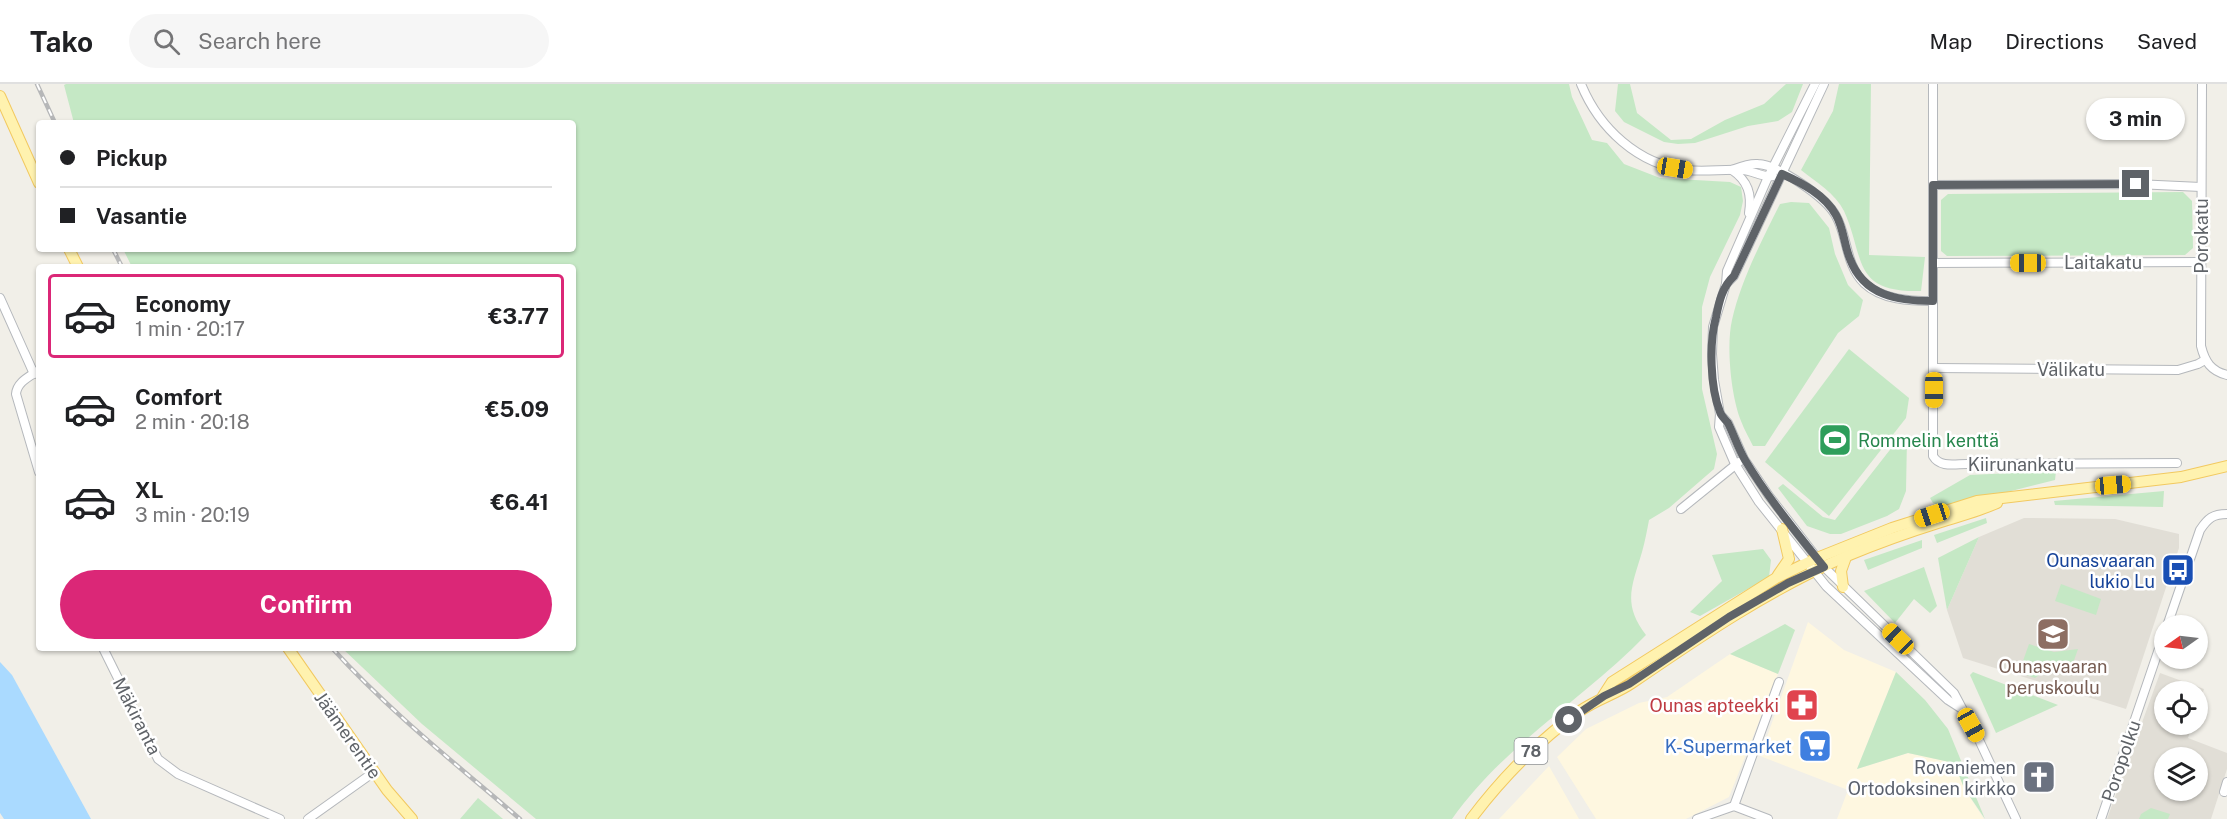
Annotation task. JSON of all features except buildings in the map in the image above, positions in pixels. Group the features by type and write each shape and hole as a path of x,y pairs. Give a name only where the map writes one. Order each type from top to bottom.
{"main road":[{"path":"0,96 36,176"},
{"name":"78","path":"1471,819 1501,780 1532,750 1581,711 1629,684 1729,617 1815,565 1892,528 1977,501 2181,477 2227,466"},
{"name":"78","path":"1604,696 1612,682 1776,578 1846,556 1893,537 1988,507 2006,499"},
{"path":"1776,578 1789,559 1782,529"},
{"path":"1843,587 1841,571 1842,562 1846,556"},
{"name":"Jäämerentie","path":"290,651 374,772 412,819"}],"street":[{"path":"1581,84 1603,123 1625,145 1663,165 1687,170 1745,170 1768,177 1782,174"},
{"path":"1815,84 1768,177 1727,271 1726,284 1713,327 1712,354 1720,414 1719,427 1735,464 1759,502 1782,529 1815,565 1843,587 1954,693 2016,819"},
{"path":"1726,284 1734,276 1824,84"},
{"path":"1934,84 1934,368"},
{"name":"Porokatu","path":"2202,84 2201,346 2205,360"},
{"path":"1732,170 1747,164 1774,167 1782,174 1806,186 1830,206 1842,228 1849,258 1864,283 1884,295 1909,300 1933,301"},
{"path":"1732,170 1746,182 1748,187 1750,207 1748,220"},
{"path":"1933,185 2136,184 2201,187"},
{"name":"Laitakatu","path":"1933,263 2202,262"},
{"path":"0,298 36,370"},
{"path":"2205,360 2213,369 2227,375"},
{"name":"Välikatu","path":"1934,368 2178,370 2205,360"},
{"name":"Kiirunankatu","path":"1934,368 1934,456 1936,462 1941,464 2177,463"},
{"path":"36,373 16,388 16,401 36,463"},
{"path":"1720,414 1728,423 1744,459 1815,565 1826,586 1907,663 1948,700 1962,709"},
{"path":"1681,509 1744,459"},
{"path":"2172,615 2200,530 2215,514 2227,514"},
{"name":"Mäkiranta","path":"104,651 158,759 163,764 178,774 280,819"},
{"name":"Poropolku","path":"2101,819 2154,663"},
{"path":"1734,806 1779,682"},
{"path":"308,819 374,772"},
{"path":"2224,792 2227,782"},
{"path":"1697,819 1734,806 1768,819"}],"shaded area":[{"name":"Ounasvaaran peruskoulu","path":"2024,518 2115,519 2179,534 2179,548 2157,615 2154,615 2154,624 2126,709 1963,658 1947,610 1979,537"},
{"path":"1808,622 1844,650 1896,672 1857,769 1908,753 1955,763 1964,788 1984,819 1837,819 1848,790 1760,756"},
{"path":"1730,654 1778,674 1729,797 1686,819 1596,819 1557,757 1586,729 1639,703 1667,697"},
{"path":"2160,673 2182,681 2157,681"},
{"path":"2154,690 2154,735 2189,735 2188,738 2227,753 2227,769 2211,819 2107,819"},
{"path":"1549,766 1579,819 1499,819"}],"green space":[{"path":"1569,84 1572,97 1592,140 1607,143 1624,164 1660,178 1730,182 1741,187 1743,201 1740,215 1710,277 1702,307 1702,389 1717,454 1714,469 1669,508 1649,520 1631,595 1634,614 1646,635 1520,745 1473,792 1452,819 536,819 422,724 345,651 576,651 576,264 130,264 124,252 576,252 576,120 73,120 64,85"},
{"path":"1618,84 1630,84 1637,113 1671,140 1691,139 1725,120 1764,104 1786,84 1803,84 1792,112 1778,121 1748,126 1695,143 1678,144 1664,142 1624,122 1615,111"},
{"path":"1839,84 1871,84 1869,255 1925,257 1921,291 1898,290 1882,286 1871,279 1859,257 1844,211 1825,188 1801,170 1833,111"},
{"path":"2183,192 2192,201 2193,248 2185,255 1947,256 1941,251 1941,200 1948,194"},
{"path":"1809,203 1829,228 1835,254 1848,285 1863,300 1859,316 1838,333 1765,446 1753,446 1737,411 1730,371 1730,331 1746,275 1759,246 1780,204"},
{"name":"Rommelin kenttä","path":"1849,349 1909,398 1906,418 1829,516 1765,462"},
{"path":"1900,437 1907,438 1906,491 1899,509 1887,516 1841,534 1830,534 1807,526 1778,488 1783,484 1823,517 1835,520"},
{"path":"2056,471 2055,480 1944,508 1933,503 1930,498 1970,475"},
{"path":"2164,491 2163,507 2055,505 2054,501"},
{"path":"1986,518 1987,523 1937,543 1934,535"},
{"path":"1979,537 1947,610 1938,558"},
{"path":"1922,540 1922,548 1868,570 1864,560"},
{"path":"1763,549 1771,560 1769,577 1700,616 1690,612 1722,581 1712,555"},
{"path":"1924,567 1937,606 1930,613 1914,599 1895,623 1864,591"},
{"path":"2061,584 2101,599 2096,615 2055,601"},
{"path":"1785,624 1795,630 1778,674 1730,654"},
{"path":"2029,644 2054,652 2078,649 2070,672 2051,666 2035,678 2019,672"},
{"path":"1896,672 1925,700 1948,729 1985,819 1964,788 1954,763 1908,753 1857,769"},
{"path":"1973,672 2058,705 1996,733 1970,675"},
{"path":"478,798 503,819 460,819"},
{"path":"2151,808 2170,814 2168,819 2139,819 2141,814"}],"water":[{"path":"0,662 12,675 91,819 4,819 0,813"}],"railway":[{"path":"37,84 54,120"},
{"path":"114,252 120,264"},
{"path":"335,651 376,694 520,819"}],"place":[{"name":"Rommelin kenttä","path":"1835,440"},
{"name":"Ounasvaaran lukio Lu","path":"2178,570"},
{"name":"Ounasvaaran peruskoulu","path":"2053,634"},
{"name":"Ounas apteekki","path":"1802,705"},
{"name":"K-Supermarket","path":"1815,746"},
{"name":"Rovaniemen Ortodoksinen kirkko","path":"2039,777"}],"route":[{"path":"1569,720 1604,696 1629,684 1729,617 1788,583 1824,567 1769,496 1744,459 1728,423 1720,414 1714,380 1713,327 1719,304 1726,284 1734,276 1782,174 1806,186 1830,206 1842,228 1849,258 1864,283 1884,295 1926,301 1933,301 1933,185 2136,184"}]}
